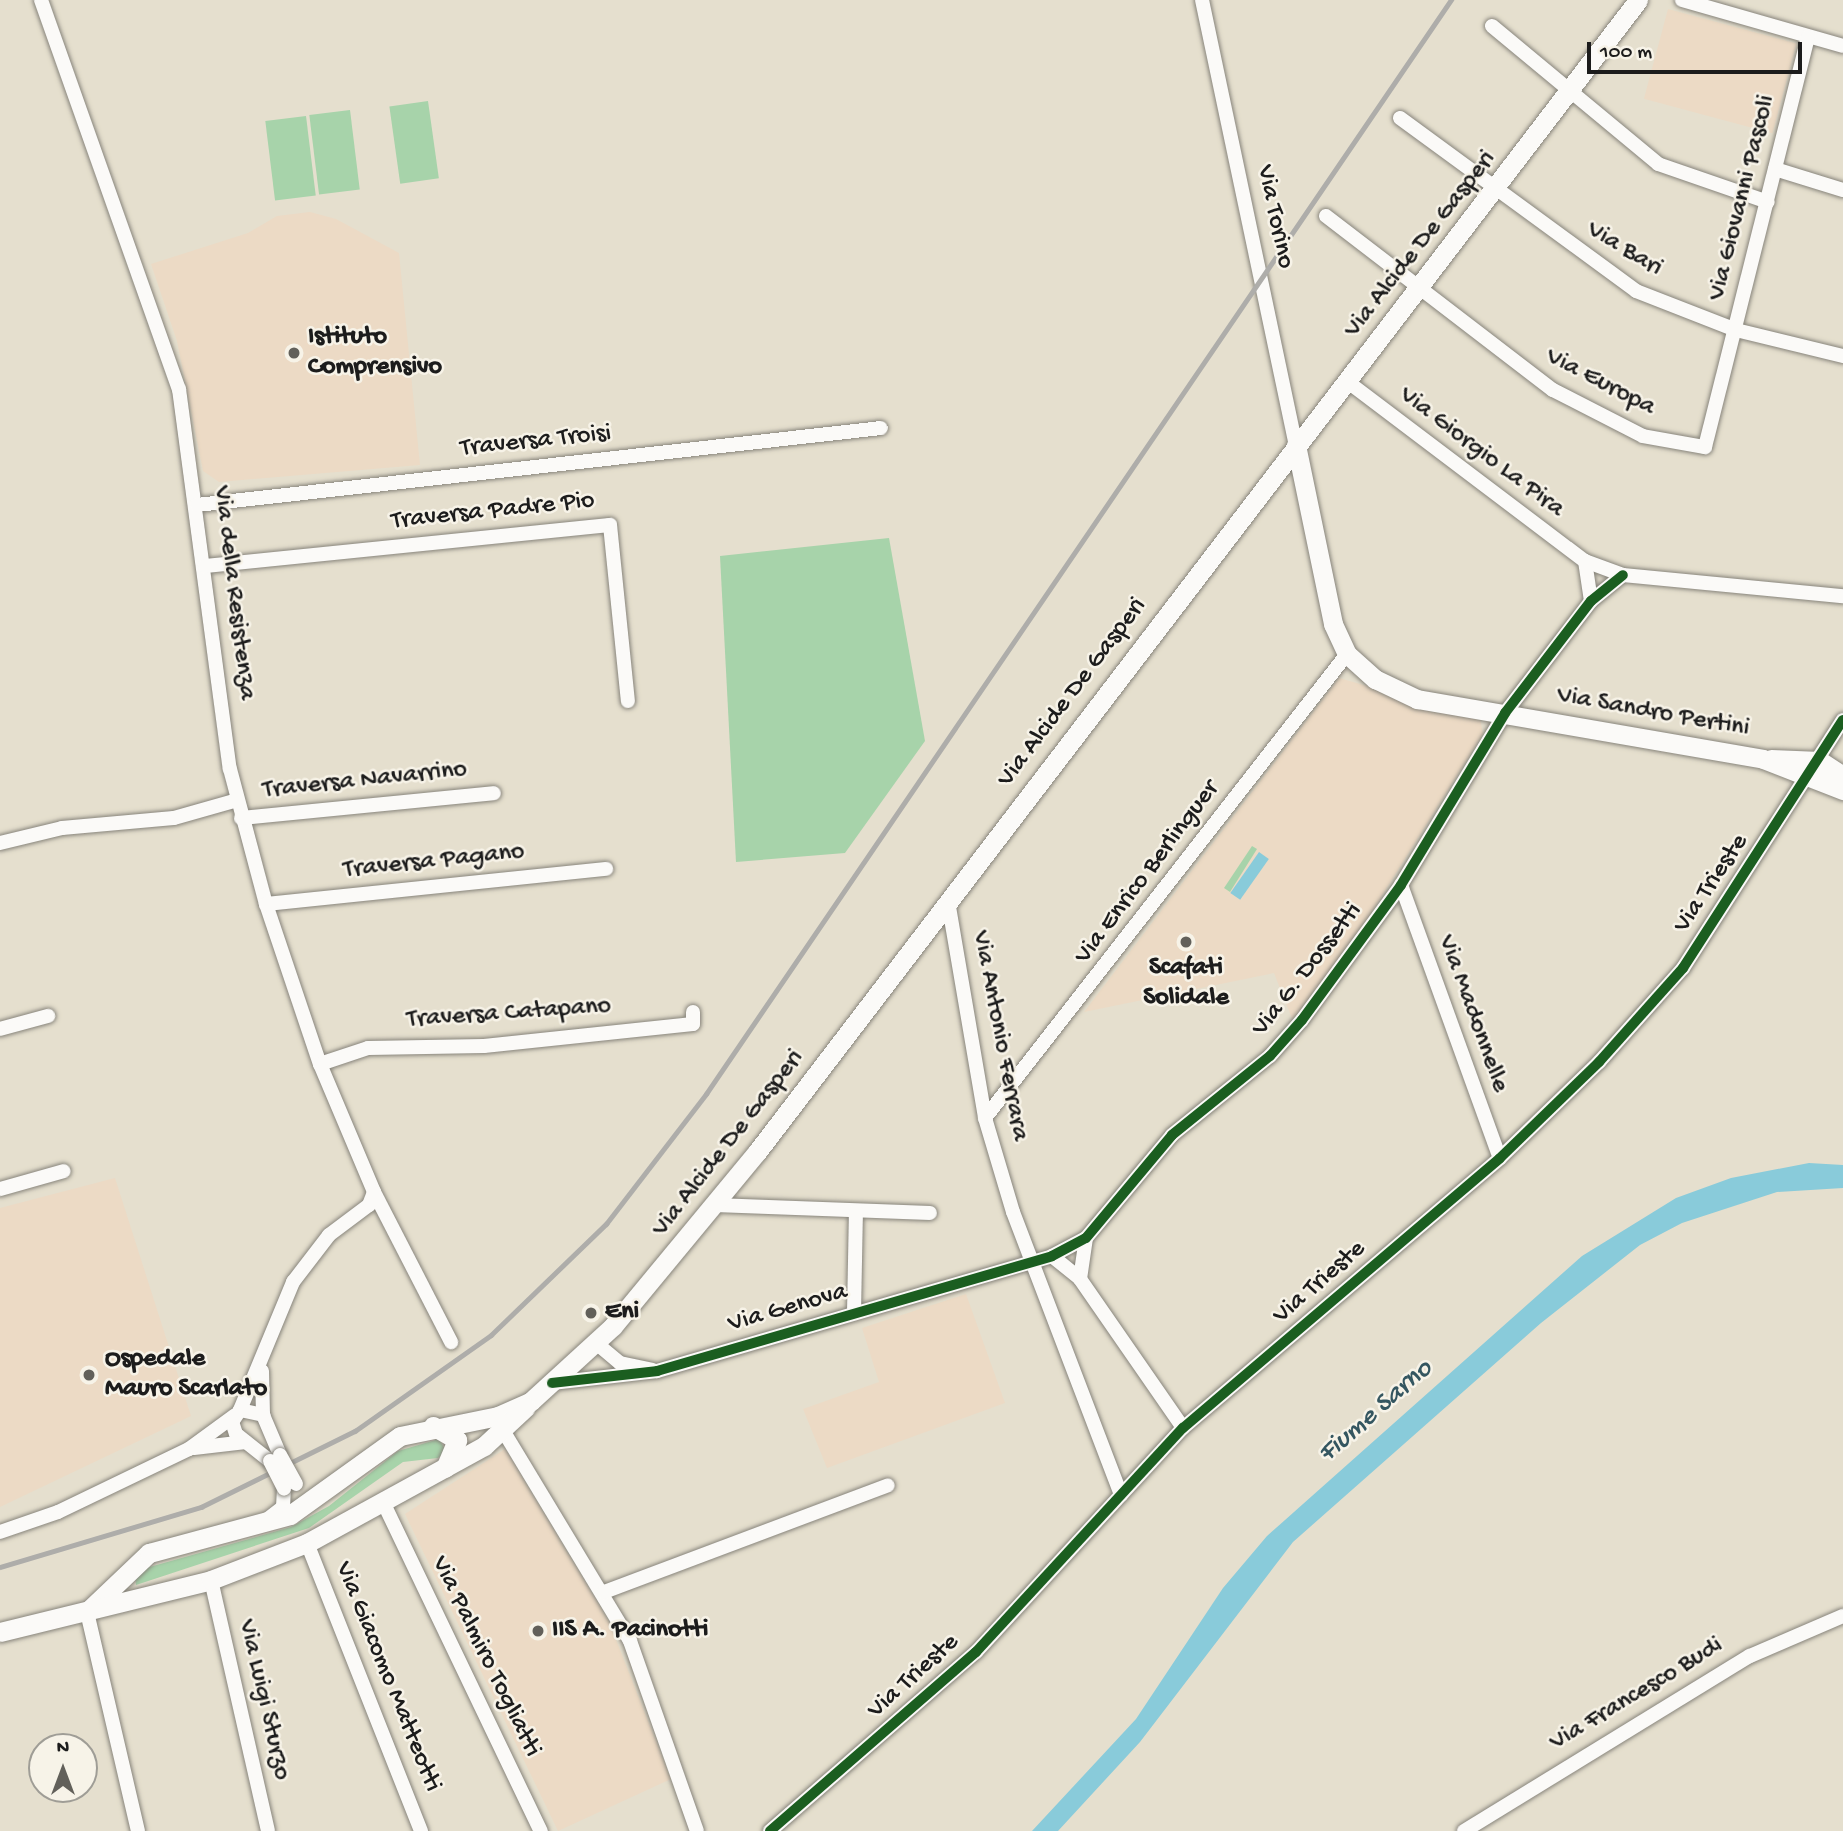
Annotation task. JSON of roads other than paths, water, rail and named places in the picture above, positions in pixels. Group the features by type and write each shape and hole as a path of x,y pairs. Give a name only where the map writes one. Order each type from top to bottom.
{"main road":[{"name":"Via Alcide De Gasperi","path":"0,1632 211,1580 307,1543 384,1504 504,1432 531,1401 596,1343 715,1205 1296,445 1498,190 1638,0"},
{"name":"Via Sandro Pertini","path":"1296,445 1333,624 1347,653 1375,679 1406,695 1815,769"},
{"path":"1815,769 1843,776"},
{"path":"1815,769 1843,790"},
{"name":"Via Alcide De Gasperi","path":"88,1612 133,1563 166,1546 261,1524 319,1500 400,1436 432,1426 498,1416 531,1401"},
{"path":"432,1426 457,1440 444,1470"},
{"path":"133,1563 127,1588 146,1597"}],"street":[{"name":"Via della Resistenza","path":"41,0 174,372 197,505 237,800 266,904 320,1064 374,1192 451,1342"},
{"name":"Via Torino","path":"1202,0 1296,445"},
{"path":"1682,0 1843,46"},
{"path":"1492,26 1569,94 1658,164 1768,202"},
{"name":"Via Giovanni Pascoli","path":"1736,330 1808,37"},
{"name":"Via Bari","path":"1400,118 1636,291 1736,330 1843,356"},
{"path":"1775,169 1843,190"},
{"path":"1326,216 1420,291"},
{"name":"Via Europa","path":"1420,291 1505,359 1599,415 1643,436 1705,447 1736,330"},
{"name":"Via Giorgio La Pira","path":"1348,382 1585,561 1623,575 1843,596"},
{"name":"Traversa Troisi","path":"197,505 881,428"},
{"name":"Traversa Padre Pio","path":"205,566 610,525 628,701"},
{"path":"1585,561 1591,601"},
{"path":"1591,601 1623,575"},
{"name":"Via G. Dossetti","path":"1033,1260 1052,1256 1086,1238 1172,1135 1285,1040 1401,885 1505,713 1591,601"},
{"name":"Via Enrico Berlinguer","path":"985,1118 1347,653"},
{"name":"Via Trieste","path":"770,1831 976,1652 1183,1428 1500,1158 1683,968 1815,769 1843,720"},
{"name":"Traversa Navarrino","path":"241,818 494,793"},
{"path":"0,843 62,828 174,818 237,800"},
{"name":"Traversa Pagano","path":"266,904 606,869"},
{"name":"Via Madonnelle","path":"1401,885 1500,1158"},
{"name":"Via Antonio Ferrara","path":"947,901 985,1118 1033,1260 1121,1495"},
{"name":"Traversa Catapano","path":"320,1064 368,1048 484,1046 693,1024 693,1012"},
{"path":"0,1029 48,1016"},
{"path":"0,1189 64,1171"},
{"path":"275,1458 236,1434 237,1413 262,1362 284,1297 304,1264 369,1205 374,1192"},
{"path":"715,1205 930,1213"},
{"path":"854,1313 856,1212"},
{"path":"1080,1279 1086,1238"},
{"path":"1052,1256 1080,1279 1183,1428"},
{"name":"Via Genova","path":"552,1383 657,1371 1033,1260"},
{"name":"Via Genova","path":"596,1343 620,1363 657,1371"},
{"path":"261,1524 283,1507 290,1486 275,1458 263,1415 262,1362"},
{"path":"0,1532 58,1512 189,1449 237,1413 263,1415"},
{"path":"504,1432 604,1592 630,1641 697,1831"},
{"path":"189,1449 246,1442"},
{"path":"290,1486 314,1491 341,1481"},
{"path":"604,1592 888,1485"},
{"name":"Via Palmiro Togliatti","path":"384,1504 541,1831"},
{"name":"Via Giacomo Matteotti","path":"307,1543 421,1831"},
{"name":"Via Luigi Sturzo","path":"211,1580 268,1831"},
{"path":"88,1612 138,1831"},
{"name":"Via Francesco Budi","path":"1464,1831 1738,1663 1843,1615"}],"water":[{"path":"1259,852 1269,859 1240,900 1230,893"},
{"name":"Fiume Sarno","path":"1809,1163 1843,1165 1843,1188 1777,1192 1682,1223 1640,1245 1541,1323 1293,1542 1140,1742 1058,1831 1032,1831 1136,1719 1223,1588 1267,1536 1582,1256 1676,1198 1731,1178"}],"railway":[{"path":"0,1567 201,1507 355,1431 491,1335 606,1224 706,1094 1451,0"}],"place":[{"name":"Istituto Comprensivo","path":"294,353"},
{"name":"Scafati Solidale","path":"1186,942"},
{"name":"Eni","path":"591,1313"},
{"name":"Ospedale Mauro Scarlato","path":"89,1375"},
{"name":"IIS A. Pacinotti","path":"538,1631"}]}
